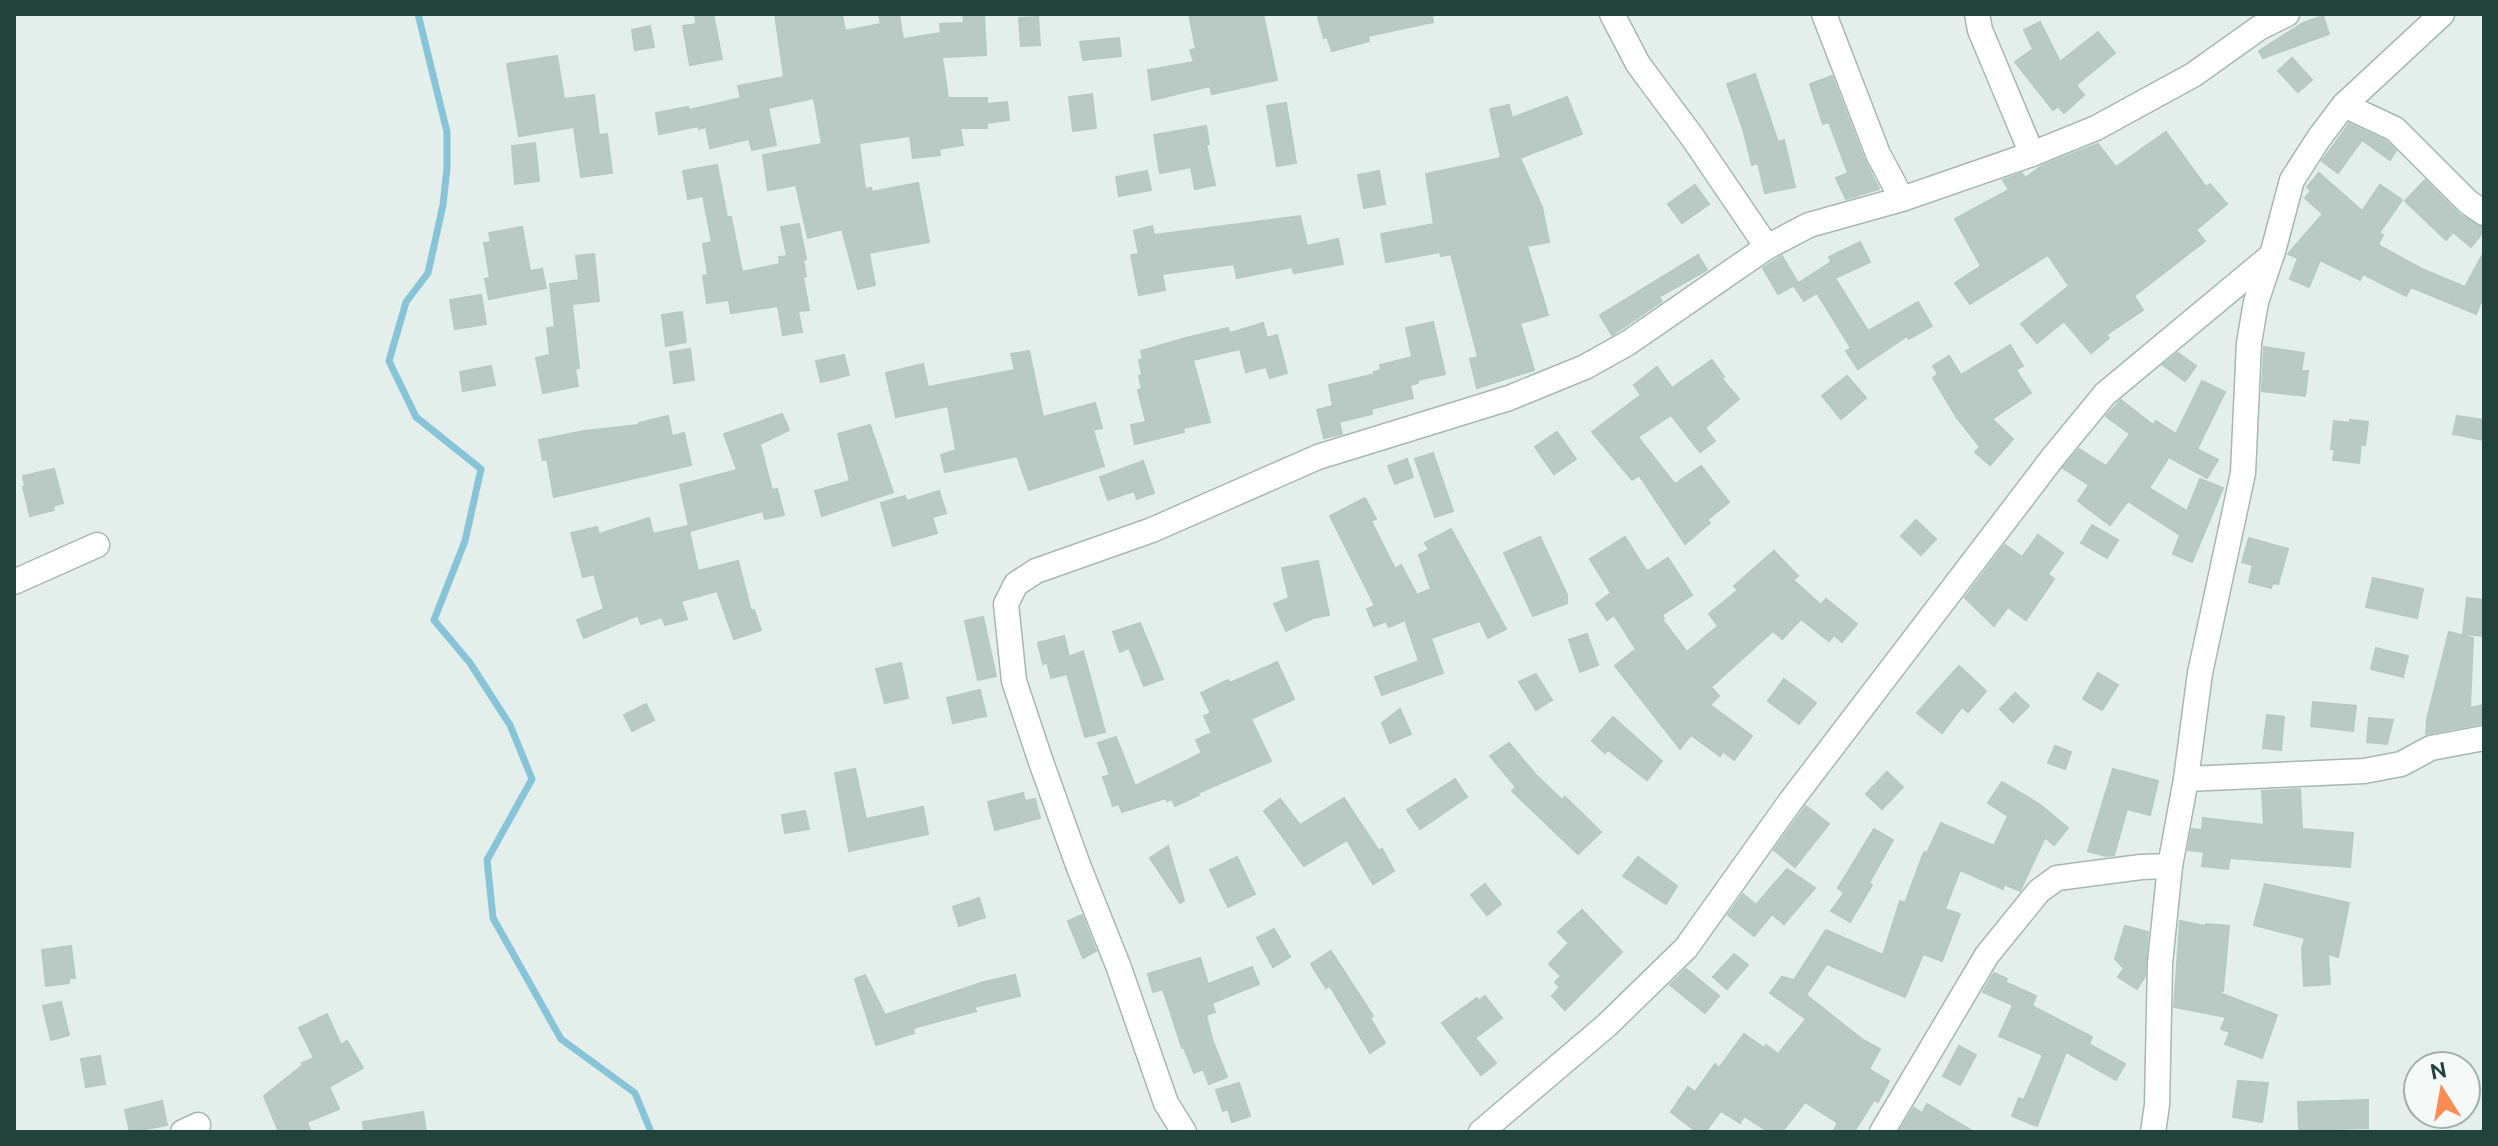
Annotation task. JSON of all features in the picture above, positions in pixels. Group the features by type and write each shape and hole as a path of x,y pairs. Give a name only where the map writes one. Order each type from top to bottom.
{"street":[{"path":"1612,14 1638,64 1767,247"},
{"path":"1824,14 1878,154 1902,199"},
{"path":"1977,14 1980,30 2032,154"},
{"path":"1184,1132 1166,1103 1014,681 1006,604 1016,584 1036,571 1164,525 1318,457 1509,398 1585,367 1628,343 1767,247 1809,225 1902,199 2032,154 2096,128 2193,75 2259,28 2287,14"},
{"path":"2153,1132 2157,1105 2160,963 2170,866 2186,779 2200,673 2243,473 2249,343 2256,302 2292,180 2344,105 2442,14"},
{"path":"2344,105 2395,129 2468,202 2484,213"},
{"path":"1481,1132 1607,1025 1686,948 1790,802 1977,554 2105,394 2272,255"},
{"path":"14,582 97,545"},
{"path":"2186,779 2364,771 2401,764 2431,748 2484,738"},
{"path":"1882,1132 1987,955 2039,891 2057,878 2170,866"}],"building":[{"path":"695,14 713,14 722,59 690,65 683,26 696,24"},
{"path":"775,14 842,14 845,31 881,24 879,14 899,14 903,39 941,33 940,24 964,23 963,14 984,14 986,55 942,57 948,98 987,98 987,104 1007,102 1009,120 987,123 987,128 960,128 963,145 939,149 940,155 913,158 910,136 859,143 865,189 871,188 872,192 918,183 929,242 869,253 875,285 858,289 842,229 808,238 796,185 768,190 763,155 822,144 814,98 768,108 776,145 752,150 749,139 710,148 706,127 699,129 699,126 659,134 656,113 688,107 689,110 741,98 738,86 784,77"},
{"path":"1189,14 1263,14 1277,80 1212,94 1210,86 1152,100 1148,70 1194,62 1190,50 1196,49"},
{"path":"1317,14 1432,14 1433,22 1368,36 1369,41 1332,51 1327,37 1324,38"},
{"path":"2323,16 2329,34 2263,58 2259,51 2303,23"},
{"path":"1038,17 1040,45 1021,46 1019,18"},
{"path":"2040,22 2060,62 2098,32 2115,53 2076,85 2084,95 2064,113 2058,106 2053,110 2015,62 2033,49 2024,30"},
{"path":"650,26 654,47 635,50 632,30"},
{"path":"1119,38 1121,56 1083,60 1080,42"},
{"path":"557,56 564,99 594,95 599,135 607,134 612,173 581,177 574,127 519,136 507,64"},
{"path":"2292,58 2312,80 2298,92 2278,71"},
{"path":"1755,74 1778,142 1784,140 1795,187 1765,193 1758,163 1752,165 1727,84"},
{"path":"1832,76 1879,189 1846,199 1836,178 1848,173 1829,122 1823,124 1810,84"},
{"path":"1092,94 1096,128 1073,131 1069,97"},
{"path":"1567,97 1582,134 1520,158 1542,207 1549,242 1527,246 1548,315 1520,323 1534,370 1477,388 1470,359 1478,357 1451,254 1441,256 1440,252 1386,262 1381,234 1434,224 1426,174 1501,158 1490,109 1509,105 1512,118"},
{"path":"1286,103 1296,163 1277,166 1267,106"},
{"path":"2349,124 2386,141 2396,151 2390,160 2362,140 2338,173 2322,161"},
{"path":"1206,126 1209,144 1206,144 1215,185 1195,189 1191,167 1160,173 1154,135"},
{"path":"2166,132 2206,187 2210,184 2227,204 2196,230 2205,241 2134,296 2143,310 2106,335 2109,338 2091,353 2064,321 2037,343 2021,324 2069,286 2048,255 1970,304 1955,283 1981,266 1955,219 2009,190 2003,180 2022,173 2025,178 2042,166 2098,144 2116,167"},
{"path":"535,143 539,181 515,184 512,146"},
{"path":"717,165 742,272 780,264 779,257 787,256 781,227 799,224 806,259 803,260 806,276 803,277 809,310 798,311 802,332 783,335 778,306 731,313 729,300 707,303 703,276 708,275 703,244 712,242 703,196 688,199 683,171"},
{"path":"1147,171 1151,190 1119,196 1116,177"},
{"path":"1379,171 1385,204 1364,208 1358,175"},
{"path":"2319,173 2362,211 2380,185 2402,200 2379,233 2383,235 2378,245 2422,269 2465,287 2484,252 2484,295 2476,314 2411,287 2406,296 2363,274 2360,280 2320,260 2309,287 2290,279 2298,258 2288,254 2323,214 2305,198 2311,191 2307,187"},
{"path":"2425,180 2459,214 2484,228 2471,247 2453,232 2446,240 2405,201"},
{"path":"1695,185 1709,204 1682,223 1668,204"},
{"path":"1300,216 1307,246 1338,239 1343,264 1294,273 1292,267 1237,278 1234,264 1162,274 1165,290 1139,295 1131,255 1139,254 1134,231 1152,226 1154,235"},
{"path":"522,227 530,271 542,269 546,288 489,299 485,279 490,278 484,243 491,242 489,233"},
{"path":"1860,242 1870,262 1835,278 1868,331 1918,302 1932,326 1909,339 1907,336 1858,369 1846,351 1851,348 1817,293 1804,301 1794,286 1831,262 1829,257"},
{"path":"594,254 599,301 572,304 578,386 543,393 536,358 550,355 547,328 555,327 550,284 579,280 576,256"},
{"path":"1698,255 1707,270 1659,297 1662,301 1612,335 1600,315"},
{"path":"1782,256 1798,283 1778,294 1763,268"},
{"path":"481,295 486,324 455,329 450,300"},
{"path":"682,312 686,342 666,346 662,315"},
{"path":"1433,322 1445,374 1418,380 1418,383 1410,385 1413,398 1371,409 1372,414 1339,422 1342,434 1324,438 1317,410 1333,406 1329,385 1375,374 1381,370 1380,365 1412,357 1406,328"},
{"path":"1263,323 1267,338 1277,335 1287,373 1270,378 1266,367 1246,372 1240,349 1193,360 1210,422 1135,444 1131,425 1146,422 1138,390 1142,389 1139,376 1142,375 1141,351 1228,328 1230,333"},
{"path":"2010,345 2023,366 2016,370 2031,393 1992,419 2013,439 1990,465 1975,452 1980,447 1957,418 1933,378 1938,374 1933,366 1949,356 1961,375"},
{"path":"2264,347 2304,353 2301,371 2308,371 2305,396 2262,391"},
{"path":"690,349 694,380 674,383 670,352"},
{"path":"1029,351 1043,417 1095,403 1102,428 1093,430 1104,466 1029,490 1017,456 945,472 941,455 956,450 948,406 896,417 886,373 923,364 928,387 1015,370 1011,354"},
{"path":"2178,353 2196,366 2185,381 2163,365"},
{"path":"844,355 849,375 821,382 816,361"},
{"path":"1712,360 1724,377 1721,378 1739,399 1705,428 1715,441 1700,452 1671,415 1638,437 1675,484 1701,466 1729,502 1685,544 1639,475 1632,480 1592,432 1641,395 1634,385 1657,367 1672,388"},
{"path":"491,366 495,385 463,391 460,372"},
{"path":"1847,376 1866,398 1841,419 1822,396"},
{"path":"2202,381 2225,392 2197,449 2218,460 2207,478 2169,457 2149,488 2187,511 2200,479 2223,488 2192,562 2173,554 2180,535 2128,501 2110,525 2078,501 2089,485 2063,468 2079,449 2106,466 2130,434 2106,416 2121,400 2153,425 2156,421 2176,434"},
{"path":"782,414 789,430 760,444 772,490 777,489 784,515 765,519 763,511 690,531 680,485 737,470 724,434"},
{"path":"668,416 672,436 684,433 691,465 554,497 547,459 543,460 539,440 639,425"},
{"path":"2457,416 2484,420 2484,440 2453,434"},
{"path":"2350,420 2368,422 2359,463 2333,460 2334,421 2350,423"},
{"path":"870,425 893,492 822,516 815,491 850,481 838,434"},
{"path":"1557,432 1576,459 1554,474 1535,447"},
{"path":"1433,453 1453,511 1435,517 1415,459"},
{"path":"1407,459 1413,477 1395,484 1388,466"},
{"path":"1143,461 1154,493 1137,499 1134,491 1108,500 1100,477"},
{"path":"54,469 63,503 53,506 54,510 30,516 23,476"},
{"path":"939,491 946,513 932,517 937,533 893,546 881,503 905,496 907,501"},
{"path":"1365,498 1376,519 1371,521 1395,569 1401,565 1417,595 1431,589 1419,555 1429,550 1425,543 1451,529 1506,629 1488,638 1480,621 1431,638 1443,673 1382,695 1375,677 1419,661 1405,620 1389,627 1386,621 1374,626 1367,609 1375,606 1330,516"},
{"path":"649,518 653,534 688,526 698,571 738,561 751,611 754,610 761,630 734,639 717,591 681,601 687,619 665,625 662,617 641,624 638,615 584,638 577,620 604,609 594,574 583,577 571,533 597,527 599,534"},
{"path":"1916,520 1936,539 1921,555 1901,536"},
{"path":"2092,525 2118,540 2107,558 2081,543"},
{"path":"2038,535 2063,553 2048,574 2054,579 2026,620 2008,607 1994,626 1965,598 2005,545 2022,557"},
{"path":"1540,537 1567,595 1567,603 1533,616 1504,553"},
{"path":"1625,537 1648,571 1668,558 1692,595 1662,615 1687,652 1718,626 1709,614 1738,590 1734,586 1774,551 1798,576 1793,580 1821,605 1826,599 1857,624 1842,642 1834,635 1829,641 1801,619 1782,639 1773,631 1711,687 1719,696 1710,705 1752,736 1734,760 1723,751 1720,756 1691,735 1680,749 1615,666 1636,649 1614,615 1607,620 1596,604 1611,593 1590,559"},
{"path":"2249,538 2288,549 2278,584 2273,583 2271,588 2249,582 2253,565 2242,562"},
{"path":"1318,561 1329,615 1313,618 1286,631 1274,604 1289,598 1282,568"},
{"path":"2373,578 2423,589 2417,618 2366,607"},
{"path":"2467,598 2484,600 2484,636 2463,634"},
{"path":"983,617 996,676 978,680 965,621"},
{"path":"1140,623 1163,679 1144,686 1129,648 1120,652 1113,632"},
{"path":"2449,632 2473,638 2470,708 2484,705 2484,723 2426,734 2427,719"},
{"path":"1587,634 1598,665 1580,672 1569,640"},
{"path":"1064,636 1069,657 1083,651 1105,732 1085,737 1067,674 1051,678 1047,662 1043,664 1038,643"},
{"path":"2376,648 2408,656 2403,677 2371,669"},
{"path":"1277,662 1294,699 1251,719 1271,761 1175,806 1172,799 1167,801 1166,798 1122,812 1119,804 1113,806 1103,777 1110,775 1098,743 1116,737 1135,786 1202,753 1196,740 1212,733 1204,716 1211,713 1201,693"},
{"path":"901,663 908,698 885,703 876,669"},
{"path":"1959,666 1986,691 1968,712 1962,707 1942,733 1917,713"},
{"path":"2098,673 2118,685 2102,710 2083,699"},
{"path":"1536,674 1552,700 1536,710 1519,682"},
{"path":"1784,679 1816,703 1799,724 1768,701"},
{"path":"980,690 986,716 953,723 947,698"},
{"path":"2015,693 2029,706 2013,722 2000,709"},
{"path":"2313,702 2356,706 2353,731 2311,726"},
{"path":"646,704 654,720 632,731 624,715"},
{"path":"1400,709 1411,734 1390,743 1382,723"},
{"path":"2267,715 2284,717 2281,750 2263,748"},
{"path":"1613,717 1662,761 1647,780 1592,741"},
{"path":"2369,718 2393,720 2387,744 2367,742"},
{"path":"1509,743 1536,775 1562,800 1565,797 1601,832 1578,854 1512,791 1516,787 1490,756"},
{"path":"2055,746 2071,752 2065,769 2048,763"},
{"path":"855,769 866,819 923,807 928,834 849,851 835,773"},
{"path":"2113,769 2158,781 2150,815 2127,809 2114,855 2106,856 2088,851"},
{"path":"1887,772 1903,787 1882,809 1866,794"},
{"path":"1455,779 1467,797 1420,829 1407,810"},
{"path":"2002,782 2039,804 2068,828 2054,845 2045,837 2020,891 2004,884 2003,889 1960,870 1945,909 1960,914 1942,961 1923,954 1905,997 1827,964 1806,995 1863,1040 1880,1049 1869,1069 1889,1081 1878,1102 1874,1100 1854,1132 1833,1132 1838,1123 1805,1102 1782,1132 1769,1132 1744,1116 1740,1123 1721,1111 1705,1132 1697,1132 1671,1112 1688,1087 1695,1092 1715,1064 1719,1068 1744,1034 1778,1054 1806,1019 1770,993 1782,977 1794,980 1826,930 1883,955 1900,901 1905,903 1924,852 1927,853 1941,823 1994,846 2008,816 1988,803"},
{"path":"2300,789 2302,829 2353,833 2350,867 2230,858 2228,869 2202,866 2204,852 2188,850 2192,829 2202,830 2203,818 2264,825 2262,791"},
{"path":"1023,793 1025,801 1035,799 1040,818 995,830 988,802"},
{"path":"1344,798 1379,851 1382,849 1394,871 1373,884 1347,840 1304,866 1264,811 1280,799 1300,825"},
{"path":"1806,806 1829,824 1795,867 1774,850"},
{"path":"805,811 809,829 785,833 782,815"},
{"path":"1874,829 1893,840 1850,922 1831,911 1844,893 1838,888"},
{"path":"1168,846 1184,901 1180,903 1150,858"},
{"path":"1237,857 1255,894 1228,907 1210,870"},
{"path":"1638,857 1677,886 1666,904 1623,876"},
{"path":"1787,869 1815,888 1784,924 1772,914 1754,936 1728,915 1743,894 1756,905"},
{"path":"1485,884 1501,904 1487,915 1471,895"},
{"path":"2265,884 2349,903 2338,957 2328,954 2330,984 2304,986 2302,949 2305,938 2254,925"},
{"path":"979,898 985,917 959,926 953,907"},
{"path":"1582,910 1622,952 1565,1010 1552,996 1560,987 1555,982 1561,976 1549,964 1569,943 1558,932"},
{"path":"1082,915 1096,951 1083,958 1068,921"},
{"path":"2180,921 2205,926 2229,926 2223,991 2217,992 2277,1015 2262,1058 2225,1044 2230,1032 2221,1029 2226,1017 2174,1007"},
{"path":"2125,926 2148,932 2145,976 2137,989 2118,977 2124,968 2115,959"},
{"path":"1274,929 1290,957 1273,967 1257,938"},
{"path":"71,946 75,978 69,978 69,983 46,986 42,950"},
{"path":"1331,951 1373,1016 1370,1018 1385,1043 1370,1053 1330,986 1326,988 1311,964"},
{"path":"1734,954 1748,965 1727,989 1713,977"},
{"path":"1200,958 1208,984 1252,967 1259,984 1212,1003 1215,1012 1206,1015 1227,1077 1209,1084 1203,1069 1194,1073 1182,1048 1163,989 1153,992 1148,974"},
{"path":"1686,969 1719,996 1705,1013 1670,985"},
{"path":"1994,973 2007,979 2005,982 2036,996 2032,1006 2092,1037 2089,1044 2125,1064 2116,1080 2066,1052 2037,1126 2012,1116 2019,1098 2024,1100 2043,1055 1999,1036 2013,1005 1983,992"},
{"path":"865,975 885,1015 984,982 1015,975 1020,996 974,1007 976,1011 913,1028 914,1033 876,1045 855,979"},
{"path":"1485,996 1502,1018 1475,1038 1496,1063 1481,1075 1442,1023 1477,998 1479,1001"},
{"path":"61,1002 69,1035 51,1040 43,1006"},
{"path":"327,1014 341,1045 347,1041 363,1068 329,1087 339,1109 307,1122 311,1132 279,1132 264,1096 302,1063 314,1058 299,1028"},
{"path":"1959,1046 1976,1055 1960,1085 1943,1076"},
{"path":"100,1056 105,1084 86,1087 81,1059"},
{"path":"2238,1081 2268,1083 2262,1122 2233,1117"},
{"path":"1239,1083 1250,1116 1232,1122 1228,1109 1223,1111 1216,1090"},
{"path":"2368,1100 2368,1128 2299,1130 2298,1102"},
{"path":"162,1101 167,1125 130,1132 125,1110"},
{"path":"1927,1104 1974,1132 1899,1132 1914,1108 1922,1113"},
{"path":"423,1112 426,1132 364,1132 363,1122"}],"waterway":[{"path":"418,14 447,132 447,168 443,205 428,273 406,302 389,361 416,417 481,469 465,541 434,620 470,663 510,725 532,779 487,860 493,918 561,1039 635,1093 651,1132"}]}
